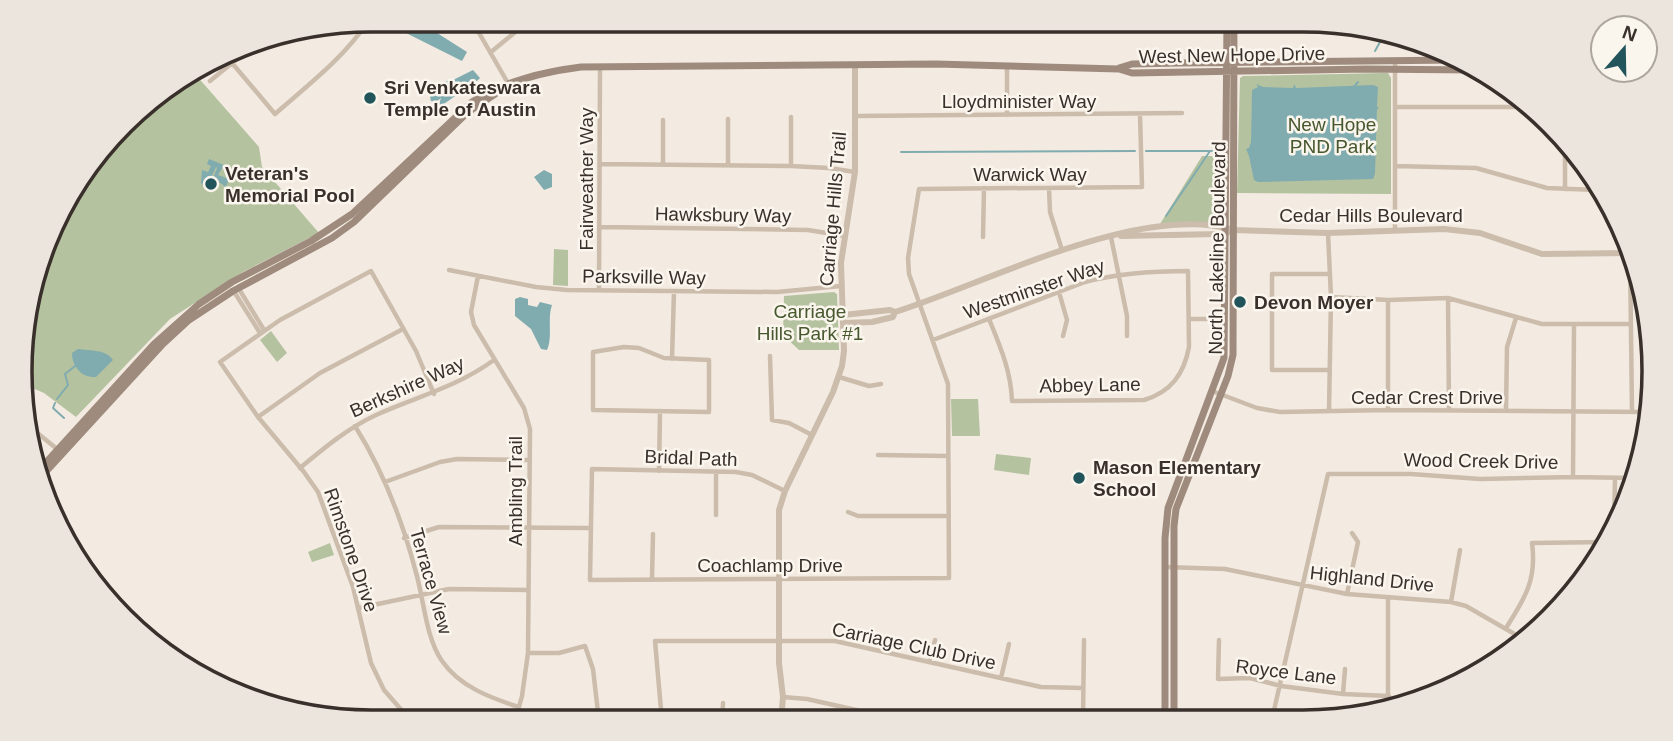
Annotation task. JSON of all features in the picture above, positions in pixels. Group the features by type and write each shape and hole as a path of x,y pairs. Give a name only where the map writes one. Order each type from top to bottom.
{"main road":[{"name":"North Lakeline Boulevard","path":"1165,710 1170,568 1176,509 1216,392 1224,358 1230,73 1228,32"},
{"name":"North Lakeline Boulevard","path":"1230,63 1233,32"},
{"path":"1312,71 1318,65 1344,65 1351,60"},
{"name":"West New Hope Drive","path":"1119,69 1132,64 1439,60"},
{"name":"West New Hope Drive","path":"45,464 169,329 199,304 234,287 335,227 458,113 488,92 541,73 600,67 855,65 1007,65 1119,69 1132,73 1459,70"},
{"name":"North Lakeline Boulevard","path":"1216,392 1233,355 1228,230"},
{"name":"West New Hope Drive","path":"47,471 171,336 234,287"},
{"name":"North Lakeline Boulevard","path":"1170,568 1174,710"}],"street":[{"path":"232,64 275,114 330,66 361,32"},
{"path":"479,32 509,85"},
{"path":"491,52 515,32"},
{"path":"210,81 239,58"},
{"path":"1395,60 1395,229"},
{"name":"Carriage Hills Trail","path":"782,710 779,663 779,510 785,491 839,377 844,351 841,262 855,172 855,65"},
{"path":"1007,65 1007,115"},
{"name":"Fairweather Way","path":"599,290 600,67"},
{"path":"1395,107 1515,107"},
{"name":"Lloydminister Way","path":"856,116 1182,113"},
{"name":"Warwick Way","path":"919,304 909,274 908,258 919,189 1142,187 1140,114"},
{"path":"787,166 791,117"},
{"path":"724,165 728,119"},
{"path":"659,164 663,120"},
{"path":"1565,157 1565,189"},
{"path":"600,164 787,166 855,172"},
{"path":"1395,166 1476,168 1547,188 1589,190"},
{"path":"983,237 984,188"},
{"path":"1049,188 1050,212 1062,250"},
{"name":"Cedar Hills Boulevard","path":"843,315 890,310 895,312 1062,250 1131,230 1157,226 1328,233 1444,229 1480,233 1542,254 1621,253"},
{"name":"Hawksbury Way","path":"600,227 808,230 845,236"},
{"path":"1328,233 1331,297 1329,411"},
{"path":"1111,237 1127,316 1127,336"},
{"name":"Parksville Way","path":"449,270 536,287 599,290 777,292 841,286"},
{"path":"234,287 262,331 371,271 426,372 434,394"},
{"name":"Westminster Way","path":"933,340 1085,282 1118,274 1188,271"},
{"name":"Abbey Lane","path":"989,319 1007,365 1012,401 1135,400 1161,394 1174,383 1184,367 1189,347 1188,271"},
{"path":"1328,370 1272,370 1272,274 1329,274"},
{"name":"Ambling Trail","path":"478,276 471,312 478,334 524,408 529,421 528,653 518,710"},
{"path":"1630,285 1632,412"},
{"path":"673,359 674,291"},
{"path":"1059,292 1067,320 1063,336"},
{"path":"1331,297 1388,300 1448,298 1542,324 1631,324"},
{"path":"1448,298 1449,411"},
{"path":"1388,300 1388,410"},
{"path":"848,512 858,516 949,516 947,384 919,304"},
{"name":"Cedar Hills Boulevard","path":"843,323 880,320 893,317 895,312"},
{"path":"1189,318 1225,319"},
{"path":"1506,411 1507,347 1516,318"},
{"path":"1573,477 1574,325"},
{"path":"258,417 320,373 403,329"},
{"name":"Rimstone Drive","path":"262,331 220,362 258,417 318,492 359,608 366,644 377,678 401,710"},
{"path":"624,347 639,348 664,358 709,360 709,412 660,411 593,410 593,352 624,347"},
{"path":"770,356 772,420 789,423 812,435"},
{"name":"Berkshire Way","path":"300,468 355,426 434,394 494,360"},
{"path":"839,377 869,386 881,384"},
{"name":"Cedar Crest Drive","path":"1216,392 1268,411 1639,412"},
{"path":"659,471 660,411"},
{"name":"Terrace View","path":"355,426 372,451 385,482 422,594 432,639 447,667 462,681 483,694 519,707"},
{"path":"37,433 57,449"},
{"path":"878,454 948,456"},
{"path":"385,482 440,462 457,459 530,460"},
{"name":"Bridal Path","path":"591,528 592,469 744,473 785,491"},
{"path":"716,472 716,515"},
{"name":"Wood Creek Drive","path":"1304,586 1328,474 1411,474 1480,479 1624,478"},
{"path":"1614,503 1615,478"},
{"name":"Coachlamp Drive","path":"591,528 590,580 949,578 949,516"},
{"path":"404,538 439,527 591,528"},
{"path":"1347,594 1358,542 1352,533"},
{"path":"652,579 653,534"},
{"path":"1506,628 1528,592 1533,578 1532,543 1595,542"},
{"path":"1451,602 1460,550"},
{"name":"Highland Drive","path":"1170,568 1225,569 1347,594 1451,602 1466,606 1515,634"},
{"path":"1274,710 1304,586"},
{"path":"359,608 449,589 528,590"},
{"path":"1388,598 1389,696"},
{"path":"929,662 935,640"},
{"path":"1083,710 1084,640"},
{"name":"Royce Lane","path":"1219,640 1218,678 1250,678 1280,686 1343,694 1389,696"},
{"name":"Carriage Club Drive","path":"661,710 655,641 835,641 1041,687 1083,688"},
{"path":"1001,678 1009,644"},
{"path":"528,653 559,653 585,646 593,669 598,710"},
{"path":"1343,694 1345,668"},
{"path":"783,697 857,710"},
{"path":"723,703 723,710"}],"green space":[{"name":"New Hope PND Park","path":"1388,73 1391,78 1391,194 1237,193 1240,78"},
{"path":"199,78 259,147 262,167 319,233 243,272 170,319 76,417 44,393 32,388 34,326 49,262 66,221 89,182 116,147 147,116"},
{"path":"1202,156 1223,156 1223,219 1221,222 1160,224"},
{"path":"554,249 568,250 568,286 553,285"},
{"name":"Carriage Hills Park #1","path":"834,292 837,294 839,350 799,350 783,335 784,296"},
{"path":"271,331 287,353 277,362 260,340"},
{"path":"951,399 978,399 980,436 952,436"},
{"path":"996,454 1031,458 1029,475 994,470"},
{"path":"330,543 334,555 312,562 308,552"}],"water":[{"path":"435,32 467,52 462,61 406,33"},
{"path":"473,70 480,78 478,80 441,106 441,98 436,102 431,101 430,97 448,80"},
{"name":"New Hope PND Park","path":"1256,84 1263,87 1293,88 1294,84 1296,88 1378,87 1379,109 1373,179 1254,180 1246,149 1251,142 1252,90 1258,87"},
{"path":"209,159 224,165 218,175 229,179 226,187 213,178 216,167 206,189 201,183 202,170 208,172 211,166 207,164"},
{"path":"544,170 552,174 552,187 544,190 534,177"},
{"path":"515,299 528,299 528,305 537,307 540,302 552,305 547,350 541,349 531,329 515,316"},
{"path":"78,349 102,352 113,360 96,377 86,376 74,363 72,353"}],"waterway":[{"path":"1375,51 1381,41"},
{"path":"1353,88 1358,82"},
{"path":"901,152 1135,151"},
{"path":"1146,151 1216,151"},
{"path":"1166,216 1210,151"},
{"path":"57,399 68,385 65,374 75,366"},
{"path":"55,403 53,408 64,418"}],"place":[{"name":"Sri Venkateswara Temple of Austin","path":"370,98"},
{"name":"Veteran's Memorial Pool","path":"211,184"},
{"name":"Devon Moyer","path":"1240,302"},
{"name":"Mason Elementary School","path":"1079,478"}]}
